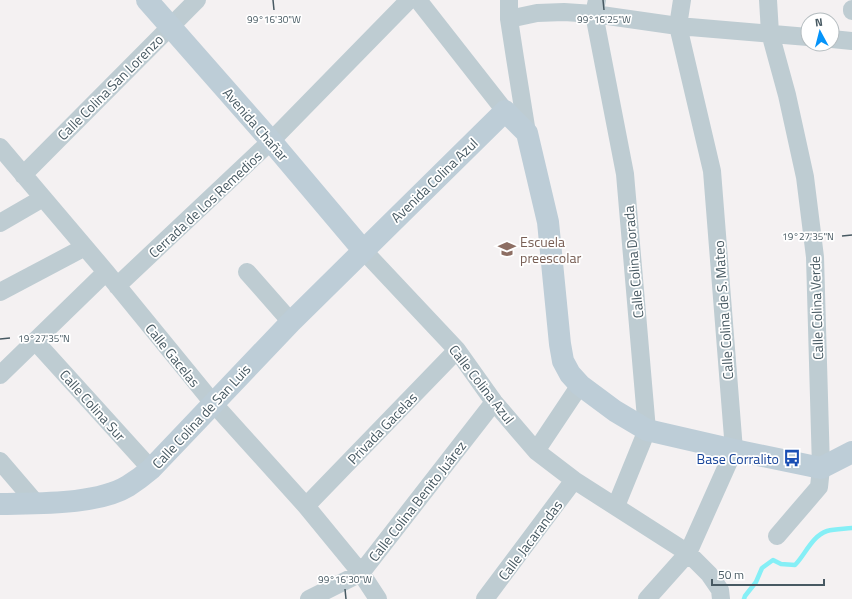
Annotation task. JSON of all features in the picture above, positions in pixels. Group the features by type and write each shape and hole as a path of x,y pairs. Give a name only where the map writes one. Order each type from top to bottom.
{"street":[{"name":"Avenida Chañar","path":"147,0 271,141 363,250"},
{"name":"Calle Colina San Lorenzo","path":"23,175 197,0"},
{"name":"Cerrada de Los Remedios","path":"0,375 36,341 111,279 271,141 409,0"},
{"path":"418,0 505,111 527,133"},
{"path":"509,0 514,58 527,133 548,222 561,350 563,361 570,374 580,385 615,411 647,430 821,468 852,452"},
{"name":"Calle Colina de S. Mateo","path":"647,599 688,553 734,450 712,171 678,26 682,0"},
{"name":"Calle Colina Verde","path":"768,0 770,33 787,95 805,177 815,257 821,468 819,487 777,536"},
{"path":"510,19 536,13 564,12 596,7 678,26 800,36"},
{"name":"Calle Colina Dorada","path":"596,7 625,174 647,430 616,506"},
{"path":"840,40 852,41"},
{"name":"Avenida Colina Azul","path":"363,250 505,111"},
{"name":"Calle Gacelas","path":"0,146 213,403 306,506 361,573 378,599"},
{"path":"0,223 43,198"},
{"path":"0,292 85,247"},
{"name":"Calle Colina de San Luis","path":"0,504 70,501 101,496 127,486 151,469 291,322 363,250"},
{"name":"Calle Colina Azul","path":"363,250 457,350 494,402 536,451 574,480 688,553 709,574 720,590 721,599"},
{"path":"247,272 291,322"},
{"name":"Calle Colina Sur","path":"36,341 151,469"},
{"name":"Privada Gacelas","path":"306,506 457,350"},
{"path":"536,451 580,385"},
{"name":"Calle Colina Benito Juárez","path":"309,599 361,573 494,402"},
{"path":"0,461 36,503"},
{"name":"Calle Jacarandas","path":"485,599 574,480"}],"waterway":[{"path":"744,599 756,582 762,568 773,560 781,564 795,565 813,541 822,533 830,530 852,528"}],"place":[{"name":"Escuela preescolar","path":"507,249"},
{"name":"Base Corralito","path":"792,458"}]}
